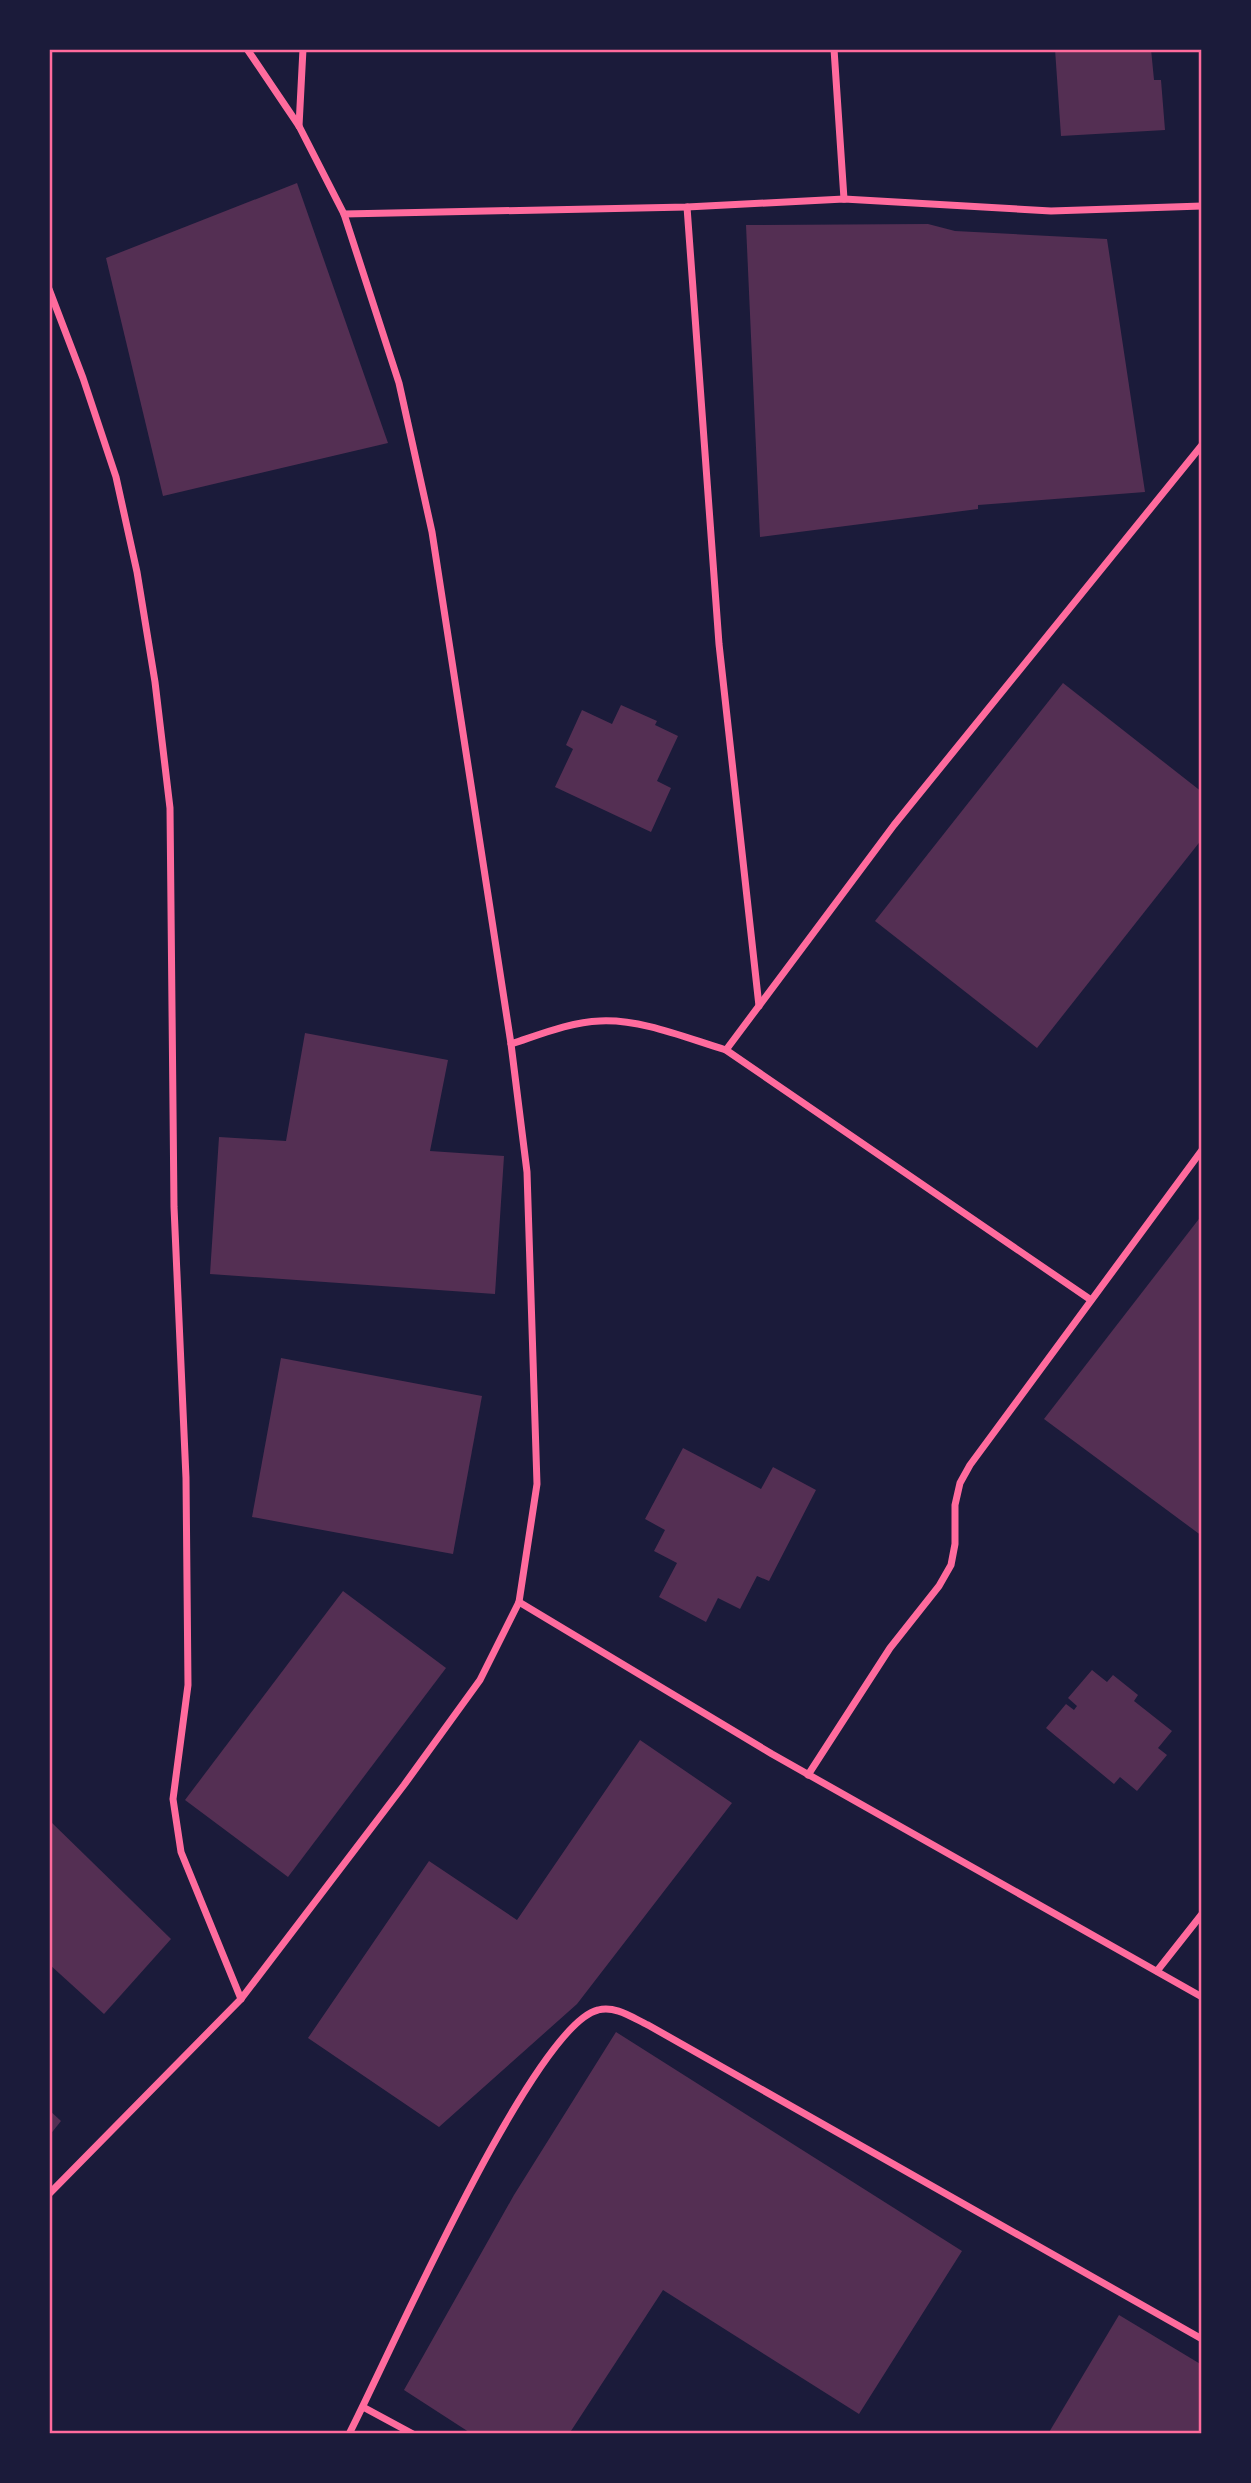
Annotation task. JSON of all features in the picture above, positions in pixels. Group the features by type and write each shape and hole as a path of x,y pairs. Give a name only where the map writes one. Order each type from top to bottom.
{"street":[{"path":"49,2194 241,1999 404,1785 480,1680 519,1602 537,1484 527,1172 511,1044 432,532 398,383 344,214 299,126 247,49"},
{"path":"299,126 303,49"},
{"path":"834,49 844,199"},
{"path":"344,214 687,207 844,199 1051,211 1202,206"},
{"path":"687,207 719,644 760,1006"},
{"path":"49,289 83,377 116,477 151,658 170,808 174,1207 186,1478 188,1685 173,1799 181,1852 241,1999"},
{"path":"726,1051 894,825 1202,444"},
{"path":"511,1044 562,1028 600,1021 644,1026 726,1051 1091,1300"},
{"path":"808,1775 890,1648 939,1586 951,1565 956,1544 954,1505 960,1483 970,1465 1202,1150"},
{"path":"519,1602 808,1775 1202,1997"},
{"path":"1157,1971 1202,1914"},
{"path":"349,2434 480,2167 550,2052 570,2028 584,2016 597,2010 614,2009 648,2025 1202,2339"},
{"path":"363,2407 413,2434"}],"building":[{"path":"1055,49 1151,49 1154,80 1161,80 1165,130 1061,136"},
{"path":"297,183 388,443 163,496 106,258"},
{"path":"928,224 955,231 1107,239 1145,492 978,505 978,509 760,537 746,225"},
{"path":"1063,683 1202,792 1202,839 1037,1048 875,921"},
{"path":"621,705 657,721 655,725 678,736 657,781 671,788 651,832 555,787 573,749 566,745 582,710 612,724"},
{"path":"305,1033 448,1060 430,1151 504,1156 495,1294 210,1274 219,1137 286,1141"},
{"path":"1202,1215 1202,1536 1044,1419"},
{"path":"281,1358 482,1396 453,1554 252,1517"},
{"path":"683,1448 761,1489 773,1467 816,1490 769,1581 757,1576 740,1609 718,1598 706,1622 659,1597 677,1563 654,1551 665,1530 645,1519"},
{"path":"343,1591 446,1668 288,1877 185,1800"},
{"path":"1092,1670 1107,1682 1113,1675 1138,1695 1134,1701 1172,1731 1158,1748 1167,1755 1137,1791 1120,1777 1114,1784 1046,1728 1066,1704 1074,1710 1077,1706 1068,1698"},
{"path":"640,1740 732,1803 577,2004 439,2127 308,2038 429,1861 517,1920"},
{"path":"49,1820 171,1939 104,2014 49,1964"},
{"path":"616,2032 962,2251 859,2414 663,2290 569,2434 472,2434 404,2390 514,2195"},
{"path":"49,2110 61,2121 49,2136"},
{"path":"1119,2315 1202,2365 1202,2434 1048,2434"}]}
